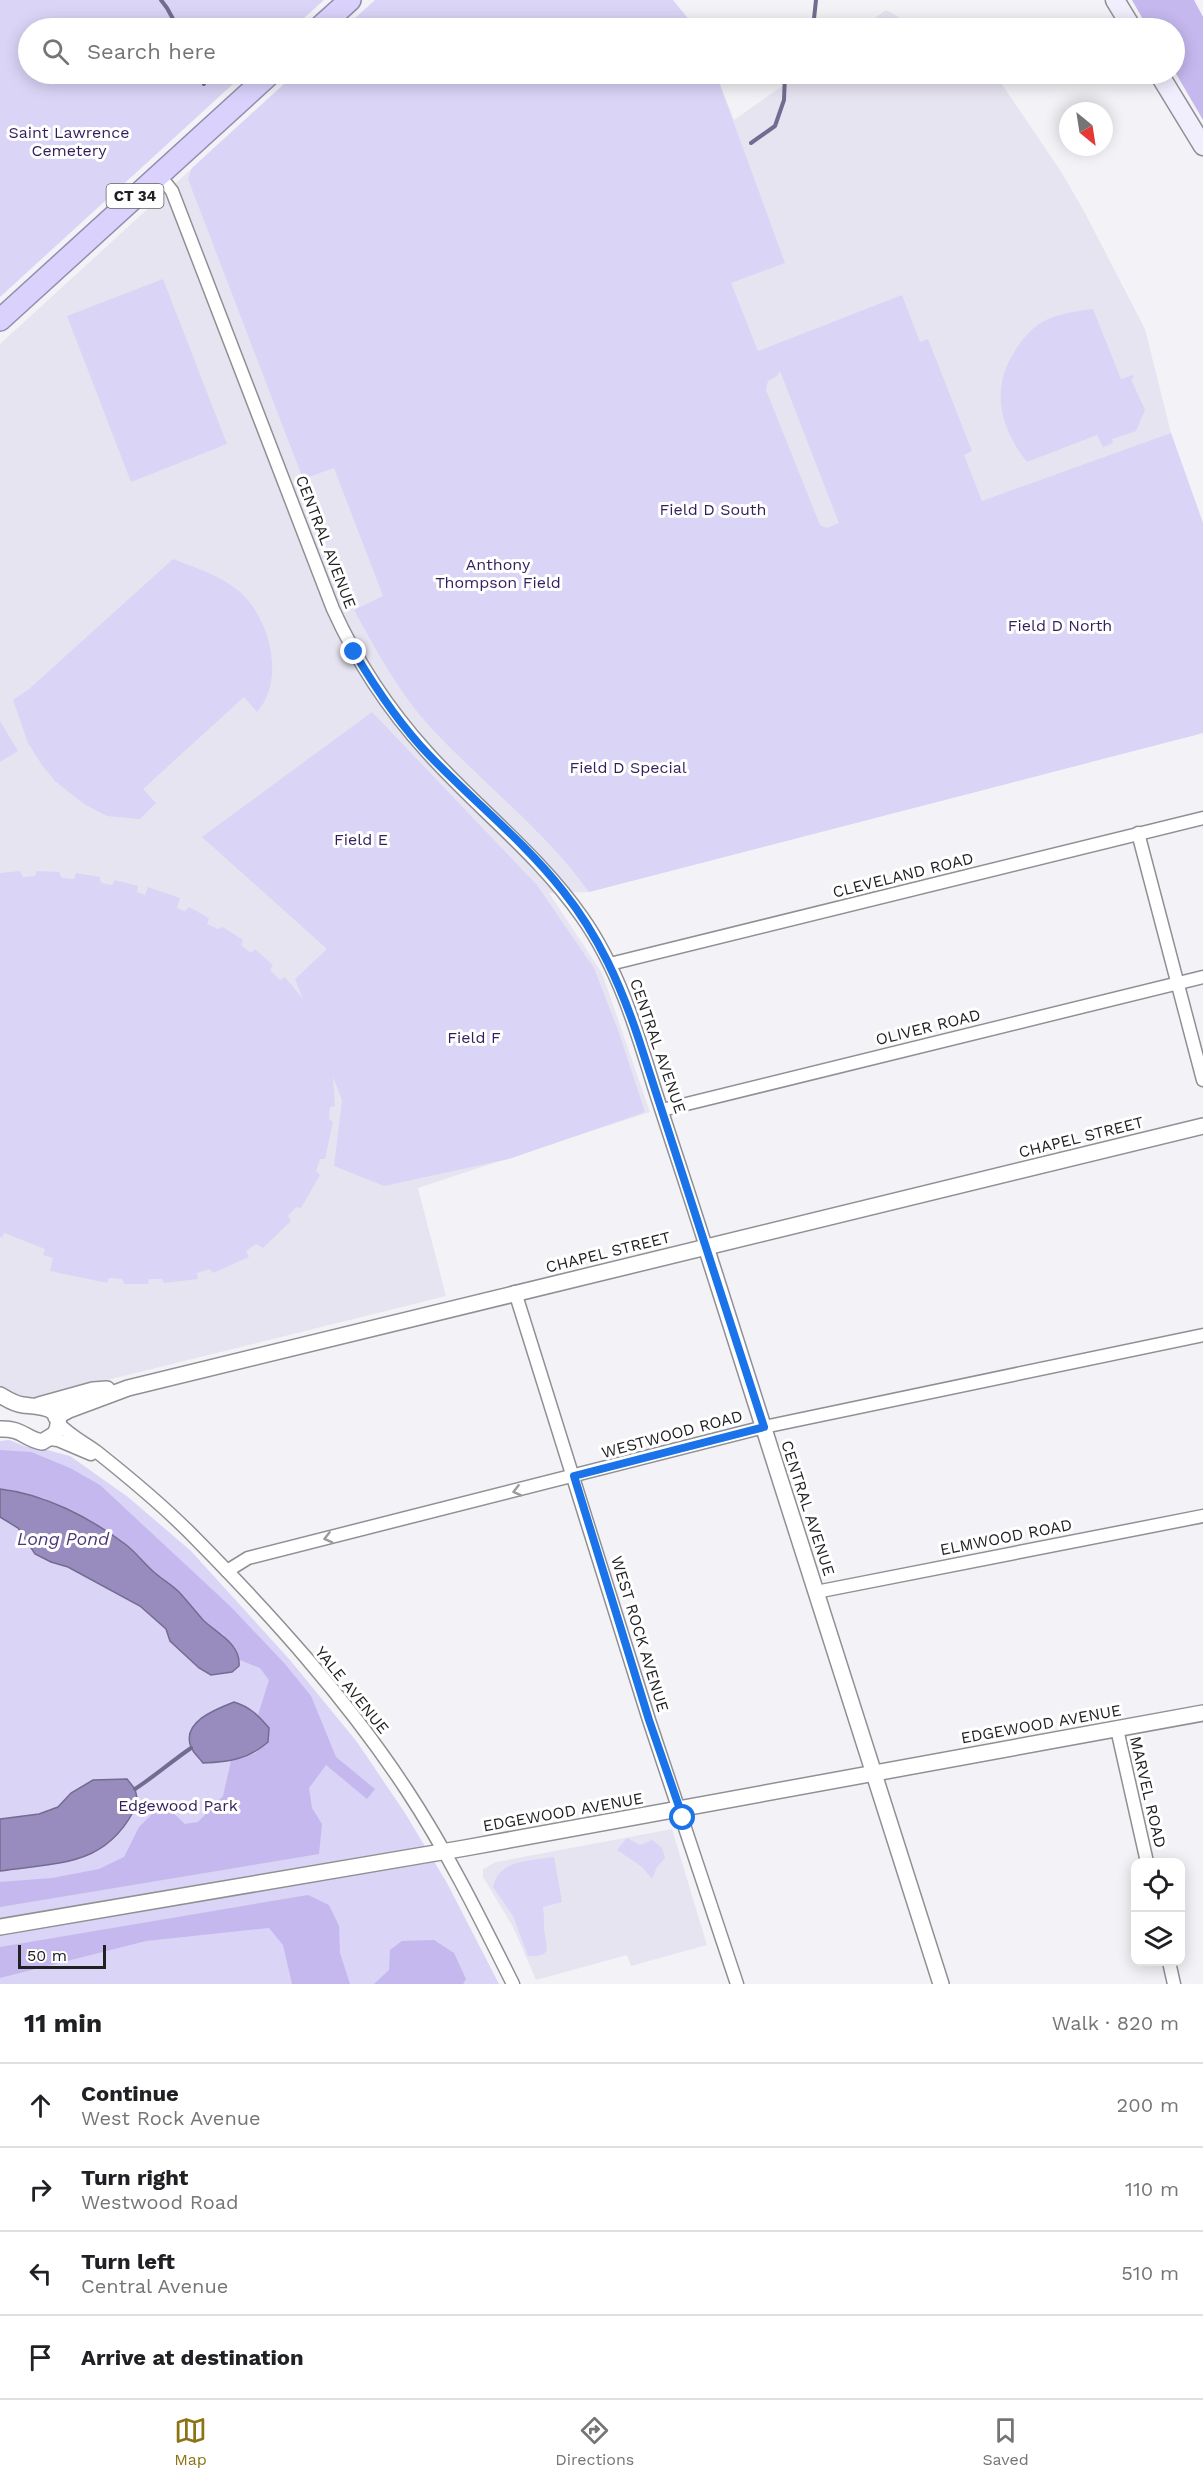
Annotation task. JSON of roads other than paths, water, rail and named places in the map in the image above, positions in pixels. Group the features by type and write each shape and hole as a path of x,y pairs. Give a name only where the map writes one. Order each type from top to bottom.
{"highway":[{"path":"330,18 350,0"},
{"name":"CT 34","path":"0,320 259,84"}],"main road":[{"path":"1115,0 1126,18"},
{"path":"1165,84 1203,146"}],"street":[{"name":"CENTRAL AVENUE","path":"159,175 172,191 333,609 349,644 377,691 405,728 530,853 564,891 596,938 624,995 941,1984"},
{"name":"CLEVELAND ROAD","path":"610,964 1203,818"},
{"path":"1138,833 1203,1080"},
{"name":"OLIVER ROAD","path":"662,1110 1203,977"},
{"name":"CHAPEL STREET","path":"57,1419 69,1410 128,1388 1203,1126"},
{"name":"WEST ROCK AVENUE","path":"515,1293 649,1720 737,1984"},
{"name":"WESTWOOD ROAD","path":"227,1571 248,1558 764,1427 1203,1335"},
{"name":"CHAPEL STREET","path":"39,1405 93,1390 128,1388"},
{"path":"0,1395 22,1405 39,1405 52,1410 57,1419 57,1429 50,1439 42,1442 17,1430 0,1429"},
{"name":"YALE AVENUE","path":"57,1419 68,1433 155,1500 227,1571 344,1704 406,1789 444,1851 513,1984"},
{"name":"YALE AVENUE","path":"50,1439 58,1440 108,1462"},
{"name":"ELMWOOD ROAD","path":"816,1592 1203,1516"},
{"name":"EDGEWOOD AVENUE","path":"0,1927 444,1851 1203,1713"},
{"name":"MARVEL ROAD","path":"1117,1729 1146,1858"},
{"path":"1170,1966 1174,1984"}],"water":[{"name":"Long Pond","path":"0,1489 33,1496 66,1508 125,1544 180,1593 204,1621 232,1645 239,1658 239,1666 232,1672 211,1675 199,1668 170,1641 166,1629 140,1606 68,1567 35,1554 18,1528 0,1517"},
{"path":"234,1702 245,1706 269,1728 268,1742 246,1756 221,1762 203,1763 191,1747 189,1738 191,1730 202,1718"},
{"path":"127,1779 135,1789 138,1802 126,1823 113,1839 98,1850 81,1858 63,1862 0,1871 0,1819 39,1814 58,1807 71,1793 93,1780"}],"waterway":[{"path":"161,0 172,18"},
{"path":"814,18 816,0"},
{"path":"751,143 775,126 784,100 785,84"},
{"path":"135,1789 191,1748"}],"park label":[{"name":"Saint Lawrence Cemetery","path":"69,141"},
{"name":"Field D South","path":"713,509"},
{"name":"Anthony Thompson Field","path":"498,573"},
{"name":"Field D North","path":"1060,625"},
{"name":"Field D Special","path":"628,767"},
{"name":"Field E","path":"361,839"},
{"name":"Field F","path":"474,1037"},
{"name":"Edgewood Park","path":"178,1805"}]}
